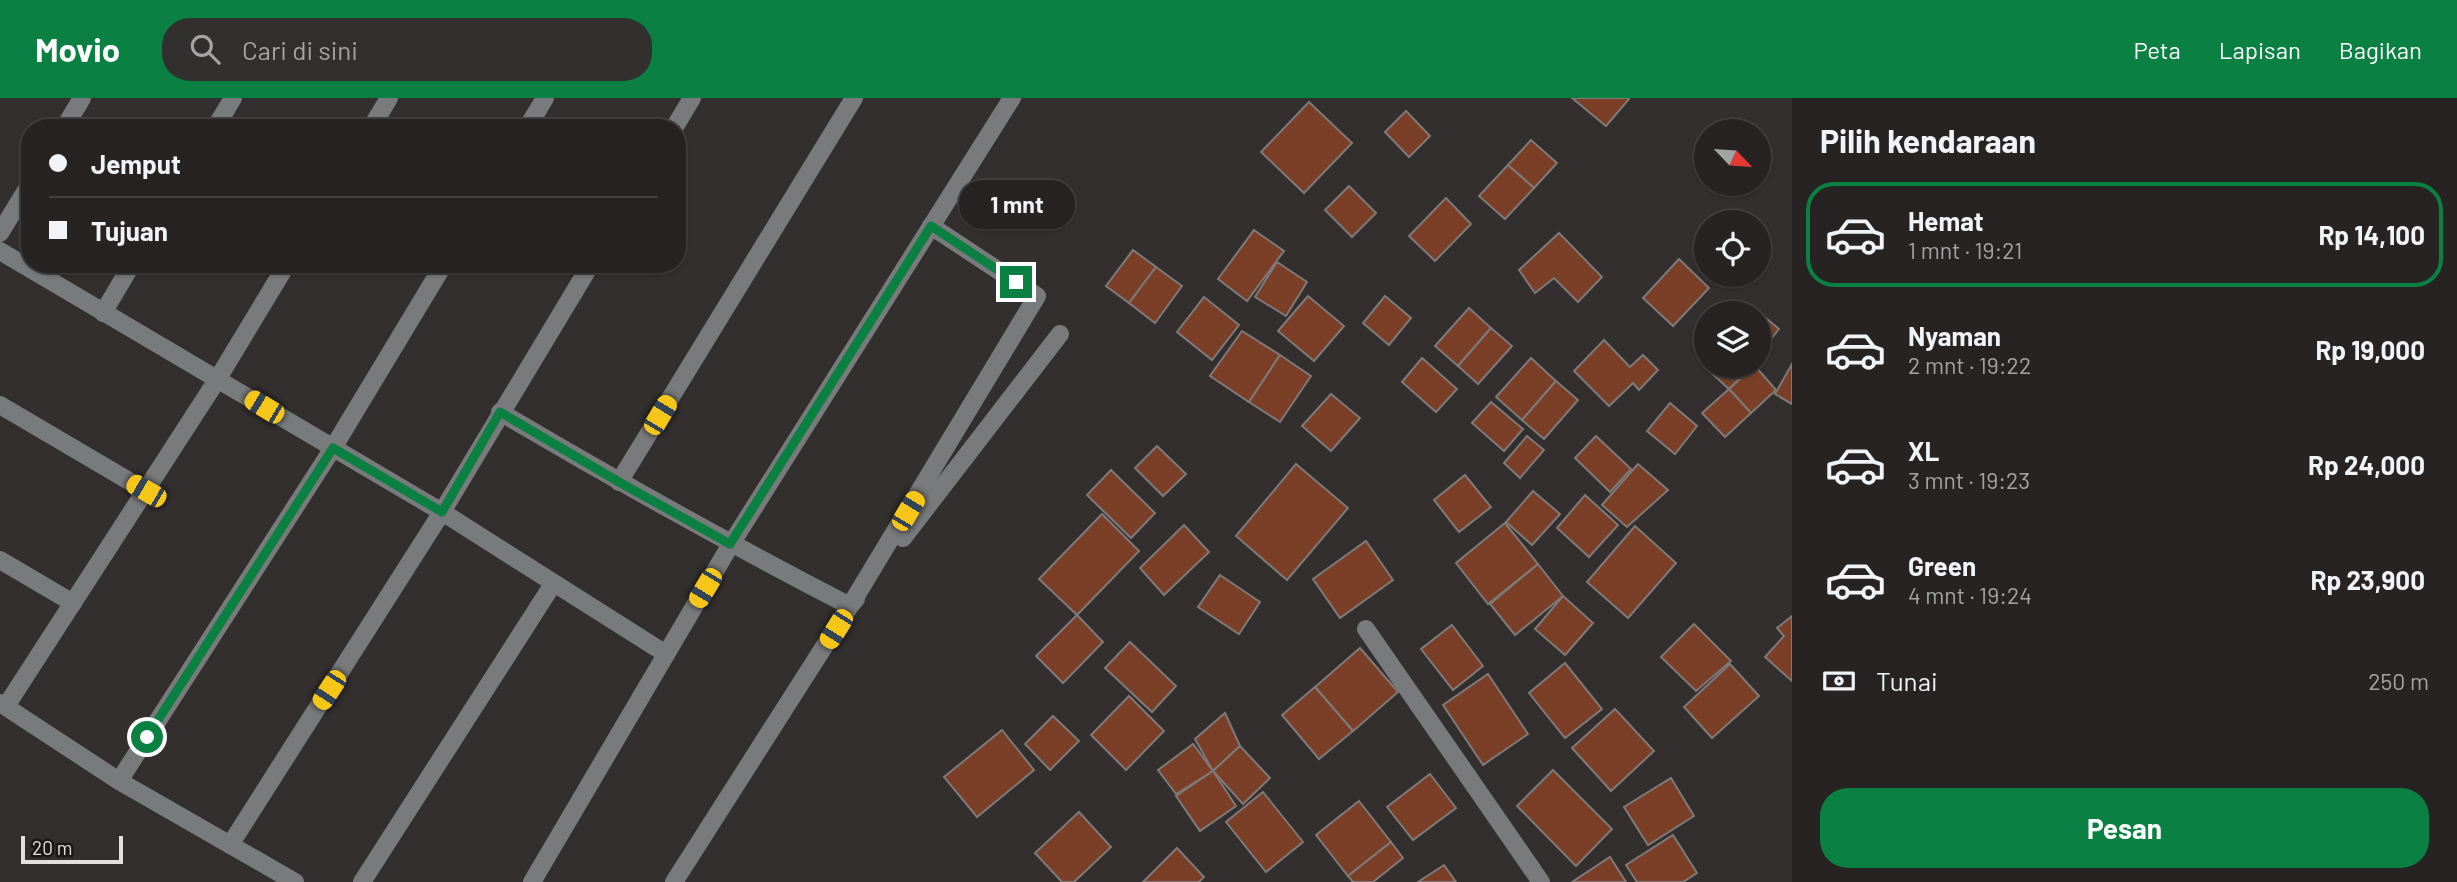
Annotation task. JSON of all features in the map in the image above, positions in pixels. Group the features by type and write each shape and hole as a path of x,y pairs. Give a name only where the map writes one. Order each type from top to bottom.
{"street":[{"path":"69,119 82,98"},
{"path":"220,119 233,98"},
{"path":"376,119 389,98"},
{"path":"532,119 545,98"},
{"path":"679,119 692,98"},
{"path":"619,482 854,98"},
{"path":"531,882 730,544 1012,98"},
{"path":"0,233 21,199"},
{"path":"674,882 850,606 1038,296 931,226"},
{"path":"0,251 21,264"},
{"path":"37,273 442,512 666,654"},
{"path":"103,313 127,273"},
{"path":"282,273 146,491 3,705 119,781 296,882"},
{"path":"119,781 333,448 439,273"},
{"path":"230,845 442,512 585,273"},
{"path":"850,606 1060,334"},
{"path":"0,405 146,491"},
{"path":"500,412 730,544 850,606"},
{"path":"0,560 73,603"},
{"path":"362,882 553,584"},
{"path":"1367,629 1541,882"}],"building":[{"path":"1572,98 1628,98 1629,99 1606,126"},
{"path":"1309,102 1352,143 1304,193 1261,152"},
{"path":"1406,111 1430,136 1409,157 1385,132"},
{"path":"1531,140 1557,163 1534,188 1508,165"},
{"path":"1508,165 1534,188 1505,219 1479,196"},
{"path":"1349,186 1376,213 1352,237 1325,210"},
{"path":"1446,198 1471,224 1435,261 1409,236"},
{"path":"1254,230 1284,251 1247,301 1218,279"},
{"path":"1559,233 1602,277 1578,302 1554,278 1535,293 1519,270"},
{"path":"1133,250 1156,267 1129,303 1106,286"},
{"path":"1679,259 1694,274 1694,287 1709,288 1673,326 1643,298"},
{"path":"1277,262 1307,282 1286,316 1255,297"},
{"path":"1156,267 1182,286 1155,323 1129,303"},
{"path":"1308,296 1344,326 1314,361 1278,331"},
{"path":"1385,296 1411,318 1389,345 1363,323"},
{"path":"1204,297 1239,325 1212,360 1177,332"},
{"path":"1469,308 1491,328 1458,366 1435,346"},
{"path":"1771,322 1779,329 1771,339"},
{"path":"1491,328 1512,346 1478,384 1458,366"},
{"path":"1242,331 1280,355 1249,402 1210,376"},
{"path":"1604,340 1630,367 1643,355 1658,370 1639,390 1633,383 1609,406 1574,371"},
{"path":"1280,355 1311,376 1280,422 1249,402"},
{"path":"1422,358 1457,389 1436,412 1402,382"},
{"path":"1531,358 1556,381 1522,420 1496,397"},
{"path":"1792,364 1792,404 1775,394"},
{"path":"1717,378 1740,378 1729,389"},
{"path":"1741,378 1766,378 1776,390 1751,413 1729,389"},
{"path":"1556,381 1578,400 1544,439 1522,420"},
{"path":"1729,389 1751,413 1725,437 1702,413"},
{"path":"1331,394 1360,418 1331,451 1302,426"},
{"path":"1491,402 1523,429 1504,451 1472,423"},
{"path":"1670,403 1697,426 1675,454 1647,431"},
{"path":"1527,436 1544,450 1520,478 1504,463"},
{"path":"1596,436 1631,469 1610,492 1575,458"},
{"path":"1157,446 1186,474 1163,496 1135,468"},
{"path":"1296,464 1348,508 1287,580 1236,536"},
{"path":"1638,464 1668,490 1627,527 1602,505"},
{"path":"1111,470 1155,513 1131,538 1087,495"},
{"path":"1465,475 1491,507 1459,532 1434,500"},
{"path":"1533,491 1560,514 1532,545 1506,522"},
{"path":"1585,495 1618,525 1589,557 1557,528"},
{"path":"1102,514 1139,551 1077,615 1039,579"},
{"path":"1505,523 1538,564 1488,604 1456,563"},
{"path":"1184,525 1209,552 1164,595 1140,568"},
{"path":"1635,526 1676,563 1628,618 1587,582"},
{"path":"1366,541 1393,580 1340,618 1313,579"},
{"path":"1538,564 1563,596 1515,635 1490,604"},
{"path":"1220,575 1260,602 1239,634 1198,607"},
{"path":"1563,596 1593,623 1565,655 1535,629"},
{"path":"1077,615 1103,642 1063,683 1036,656"},
{"path":"1792,616 1792,681 1765,657 1784,636 1777,628"},
{"path":"1694,624 1731,661 1696,691 1661,657"},
{"path":"1452,625 1483,666 1453,690 1421,649"},
{"path":"1130,642 1176,686 1152,712 1105,668"},
{"path":"1360,648 1398,692 1353,731 1315,687"},
{"path":"1565,663 1602,709 1565,738 1529,693"},
{"path":"1730,664 1759,696 1712,738 1684,707"},
{"path":"1488,674 1528,734 1483,765 1443,705"},
{"path":"1315,687 1353,731 1319,759 1282,715"},
{"path":"1129,696 1164,731 1126,770 1091,735"},
{"path":"1615,709 1654,751 1611,791 1572,748"},
{"path":"1225,713 1240,746 1213,771 1195,739"},
{"path":"1053,716 1079,741 1050,770 1025,744"},
{"path":"1002,730 1034,770 977,817 944,777"},
{"path":"1193,744 1213,771 1176,794 1158,770"},
{"path":"1240,746 1270,778 1243,804 1213,771"},
{"path":"1553,770 1612,829 1576,866 1517,806"},
{"path":"1213,771 1236,806 1200,831 1176,796"},
{"path":"1430,774 1456,808 1413,840 1387,807"},
{"path":"1671,778 1694,816 1648,845 1624,807"},
{"path":"1263,792 1303,842 1266,872 1226,822"},
{"path":"1359,801 1391,842 1348,876 1316,835"},
{"path":"1079,812 1111,847 1074,882 1062,882 1035,853"},
{"path":"1673,835 1697,873 1683,882 1637,882 1626,865"},
{"path":"1391,842 1403,858 1373,882 1353,882 1348,876"},
{"path":"1177,848 1204,877 1199,882 1143,882"},
{"path":"1610,857 1626,882 1572,882"},
{"path":"1444,865 1456,882 1418,882"}],"route":[{"path":"147,737 333,448 442,512 500,412 730,544 931,226 1016,282"}]}
